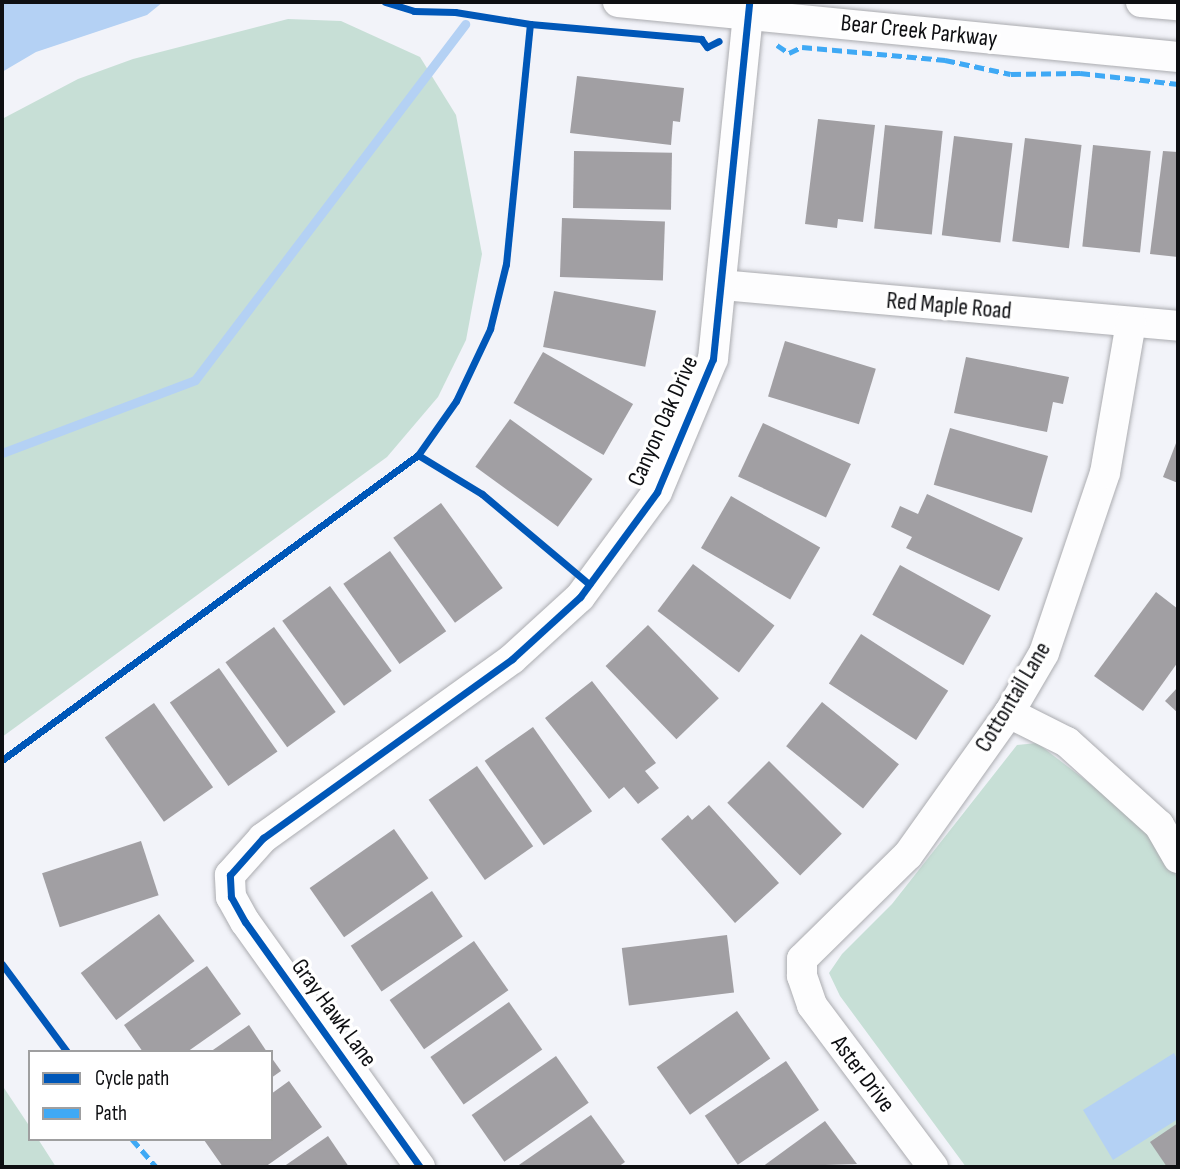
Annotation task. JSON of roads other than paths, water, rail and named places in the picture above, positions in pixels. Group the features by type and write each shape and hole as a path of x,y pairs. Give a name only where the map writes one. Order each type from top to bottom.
{"street":[{"name":"Bear Creek Parkway","path":"618,2 748,8 1178,57"},
{"path":"1141,2 1178,5"},
{"name":"Canyon Oak Drive","path":"230,875 263,838 512,659 580,597 657,492 713,359 748,8"},
{"name":"Red Maple Road","path":"721,285 1178,326"},
{"name":"Cottontail Lane","path":"802,976 802,959 908,855 1009,713 1044,653 1076,567 1105,473 1131,322"},
{"path":"1009,713 1067,741 1159,825 1178,858"},
{"name":"Gray Hawk Lane","path":"230,875 231,897 245,922 420,1167"},
{"name":"Aster Drive","path":"802,976 812,1006 933,1167"}],"water":[{"path":"2,2 163,2 147,15 36,52 2,72"},
{"path":"1174,1053 1178,1061 1178,1119 1113,1160 1083,1110"}],"waterway":[{"path":"2,453 195,380 465,24"}]}
